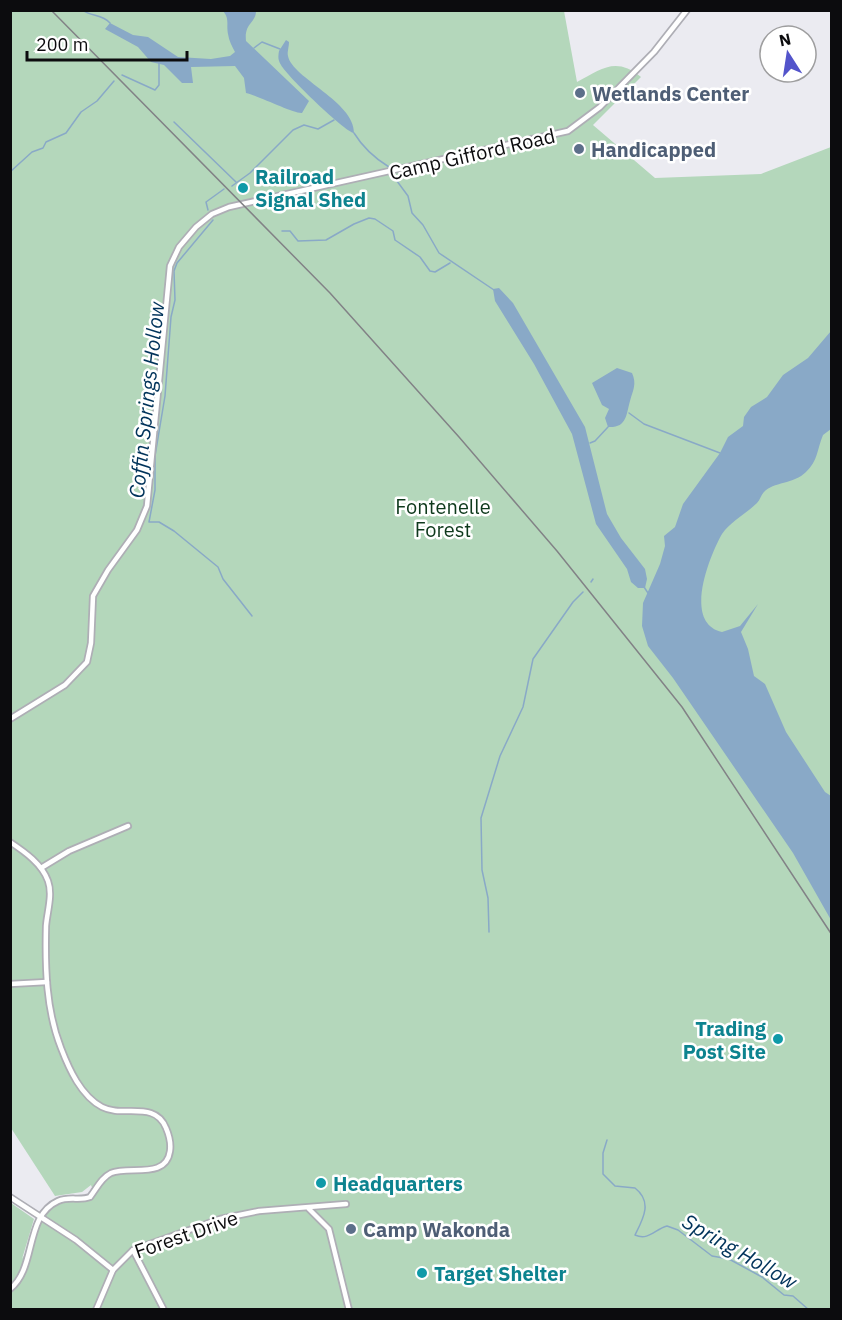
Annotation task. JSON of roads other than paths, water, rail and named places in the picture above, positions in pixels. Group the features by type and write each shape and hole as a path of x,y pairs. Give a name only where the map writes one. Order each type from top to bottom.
{"street":[{"name":"Camp Gifford Road","path":"10,718 65,684 83,668 91,643 93,596 143,517 150,480 168,275 179,247 196,227 212,214 229,207 568,131 600,107 654,52 687,10"},
{"path":"41,868 69,851 128,826"},
{"path":"10,842 41,868 50,888 46,940 47,982 57,1036 65,1059 81,1087 94,1102 108,1110 144,1111 158,1116 166,1127 170,1150 168,1158 158,1167 115,1172 104,1178 90,1197 56,1201 43,1217 32,1240 22,1276 10,1289"},
{"path":"10,984 47,982"},
{"path":"10,1197 76,1240 112,1270"},
{"name":"Forest Drive","path":"96,1310 112,1270 133,1250 220,1219 260,1211 309,1209 346,1204"},
{"path":"309,1209 328,1229 349,1310"},
{"path":"133,1250 164,1310"}],"water":[{"path":"223,11 256,11 247,30 246,41 309,101 302,113 246,93 244,78 235,66 191,67 193,83 182,83 164,65 151,62 138,47 105,29 110,23 133,35 148,37 178,57 211,59 230,56 235,52 229,39 227,19"},
{"path":"286,40 289,42 288,54 292,64 345,111 352,122 354,133 316,103 281,65 278,58 279,51"},
{"path":"499,288 513,303 585,427 607,514 621,538 645,569 647,579 645,588 638,588 631,582 627,569 596,524 572,434 534,364 495,301 493,289"},
{"path":"831,331 831,429 823,435 815,459 806,472 796,479 768,489 757,503 722,534 706,572 701,603 703,616 710,626 722,632 740,626 758,604 741,632 748,649 754,676 765,684 786,732 825,792 831,796 831,920 793,853 673,678 648,646 642,626 643,603 660,564 665,546 664,536 675,527 683,504 720,453 728,437 743,426 744,417 751,407 767,397 783,375 808,358"},
{"path":"617,368 632,373 634,387 625,420 619,425 608,427 605,418 609,409 602,405 592,383"}],"waterway":[{"path":"82,10 104,18 110,23"},
{"path":"254,48 262,42 280,49"},
{"path":"122,75 155,90 159,85 159,63"},
{"path":"10,172 32,152 43,148 46,142 66,133 81,112 97,101 114,81"},
{"name":"Coffin Springs Hollow","path":"232,186 250,173 293,130 304,125 318,129 334,120"},
{"path":"174,122 236,182"},
{"path":"354,133 370,152 389,167"},
{"path":"394,177 408,196 412,213 423,225 439,253 494,290"},
{"name":"Coffin Springs Hollow","path":"208,210 206,202 224,189"},
{"path":"282,231 290,231 298,241 326,240 354,224 369,218 375,219 393,231 395,240 420,257 430,271 435,272 450,263"},
{"name":"Coffin Springs Hollow","path":"213,220 177,263 174,271 175,300 171,317 165,396 155,456 155,490 149,522 159,522 174,531 218,567 223,579 252,616"},
{"path":"629,413 644,424 720,453"},
{"path":"590,443 595,441 608,427"},
{"path":"644,587 648,593"},
{"path":"489,932 488,898 482,870 481,818 500,756 523,707 533,659 573,602 583,592"},
{"name":"Spring Hollow","path":"607,1140 603,1153 603,1174 615,1186 635,1188 644,1199 645,1211 635,1235 648,1236 667,1226 678,1230 712,1256 729,1259 762,1277 784,1295 793,1296 809,1310"}],"railway":[{"path":"51,10 330,293 557,551 682,707 832,935"}],"place":[{"name":"Wetlands Center","path":"580,93"},
{"name":"Handicapped","path":"579,149"},
{"name":"Railroad Signal Shed","path":"243,188"},
{"name":"Trading Post Site","path":"778,1039"},
{"name":"Headquarters","path":"321,1183"},
{"name":"Camp Wakonda","path":"351,1229"},
{"name":"Target Shelter","path":"422,1273"}],"park label":[{"name":"Fontenelle Forest","path":"443,518"}]}
